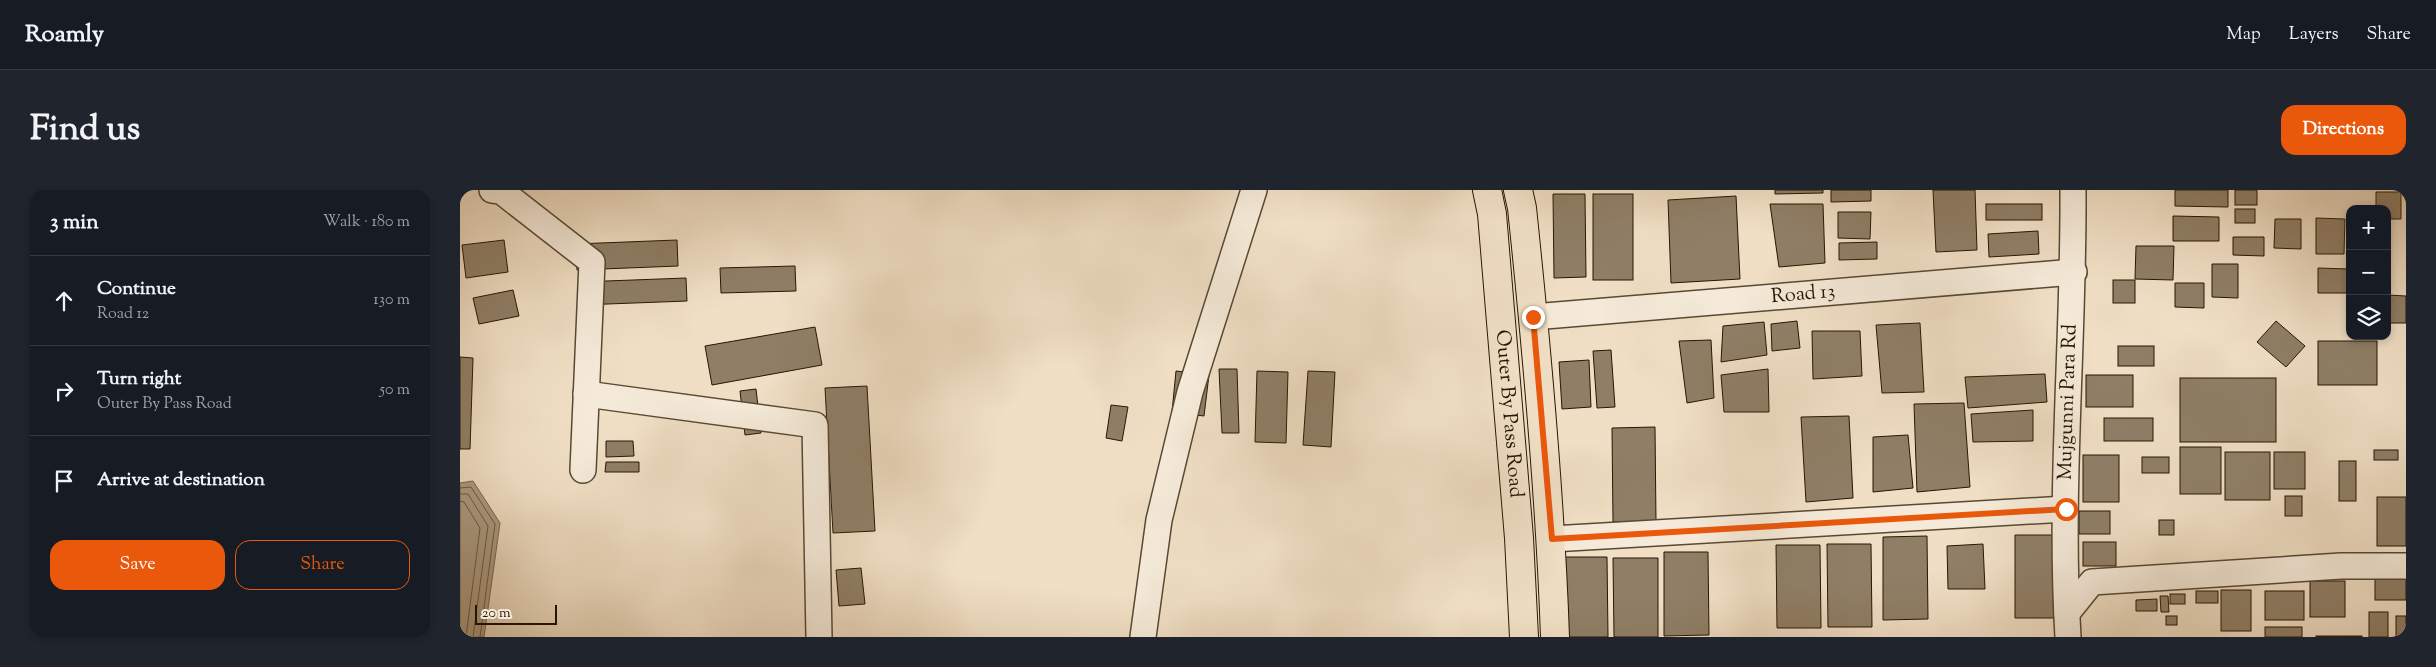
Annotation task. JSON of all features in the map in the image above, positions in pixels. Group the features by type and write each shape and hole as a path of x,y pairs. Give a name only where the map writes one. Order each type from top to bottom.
{"main road":[{"name":"Outer By Pass Road","path":"1487,190 1493,223 1524,637"},
{"name":"Outer By Pass Road","path":"1518,190 1522,208 1533,317 1552,539 1555,637"}],"street":[{"path":"492,190 501,191 592,262 583,470"},
{"path":"1143,637 1159,520 1190,392 1254,190"},
{"name":"Mujgunni Para Rd","path":"2067,625 2066,509 2074,272 2073,190"},
{"name":"Road 13","path":"1533,317 2074,272"},
{"path":"586,394 815,425 820,637"},
{"path":"1552,539 2066,509"},
{"path":"2067,625 2092,582 2341,566 2406,566"}],"water":[{"path":"473,481 500,523 484,637 460,637 460,483"}],"building":[{"path":"1775,190 1823,190 1823,193 1775,194"},
{"path":"1831,190 1871,190 1871,201 1831,202"},
{"path":"1933,190 1975,190 1977,250 1936,252"},
{"path":"2175,190 2228,190 2228,207 2175,206"},
{"path":"2235,190 2257,190 2257,205 2235,205"},
{"path":"2376,192 2401,192 2401,219 2391,219 2391,205 2376,205"},
{"path":"1553,194 1585,194 1586,277 1554,278"},
{"path":"1593,194 1633,194 1633,280 1593,280"},
{"path":"1736,196 1740,279 1671,283 1668,200"},
{"path":"1770,204 1823,204 1825,263 1779,267"},
{"path":"1986,204 2042,204 2042,220 1986,220"},
{"path":"2235,209 2255,209 2255,223 2235,223"},
{"path":"1838,212 1871,212 1870,239 1838,238"},
{"path":"2173,216 2219,217 2219,241 2173,241"},
{"path":"2316,218 2345,219 2344,254 2316,254"},
{"path":"2275,219 2301,219 2301,249 2274,248"},
{"path":"2038,231 2039,254 1989,257 1988,234"},
{"path":"2233,237 2264,237 2264,256 2233,255"},
{"path":"504,240 508,272 466,278 462,245"},
{"path":"677,240 678,266 577,270 575,244"},
{"path":"1877,242 1877,259 1839,260 1839,243"},
{"path":"2136,246 2174,246 2173,280 2135,279"},
{"path":"2212,264 2238,264 2238,298 2212,297"},
{"path":"795,266 796,291 721,293 720,268"},
{"path":"2318,268 2346,269 2346,293 2318,293"},
{"path":"686,278 687,301 581,305 580,282"},
{"path":"2113,280 2135,280 2135,303 2113,303"},
{"path":"2175,283 2204,283 2204,308 2175,307"},
{"path":"513,290 519,316 479,324 473,298"},
{"path":"2391,295 2406,296 2406,323 2391,323"},
{"path":"1797,321 1800,348 1772,351 1771,324"},
{"path":"2276,321 2305,346 2286,367 2257,342"},
{"path":"1764,322 1767,355 1721,362 1723,326"},
{"path":"1920,323 1924,392 1882,393 1876,325"},
{"path":"815,327 822,365 712,385 705,346"},
{"path":"1812,331 1860,331 1862,376 1813,379"},
{"path":"1711,340 1714,398 1687,403 1679,341"},
{"path":"2318,341 2377,341 2377,385 2318,385"},
{"path":"2118,346 2154,346 2154,366 2118,366"},
{"path":"1611,350 1615,407 1597,408 1593,351"},
{"path":"460,357 473,358 470,449 460,449"},
{"path":"1589,360 1591,407 1562,409 1559,362"},
{"path":"1219,369 1237,369 1239,433 1222,433"},
{"path":"1768,369 1769,412 1724,412 1721,375"},
{"path":"1176,371 1209,375 1204,416 1172,412"},
{"path":"1257,371 1288,372 1286,443 1255,442"},
{"path":"1308,371 1335,372 1331,447 1303,445"},
{"path":"2045,374 2047,402 1968,408 1965,377"},
{"path":"2086,375 2133,375 2133,407 2086,407"},
{"path":"2180,378 2276,378 2276,442 2180,442"},
{"path":"867,386 875,531 833,533 825,388"},
{"path":"756,389 761,433 745,435 740,391"},
{"path":"1964,403 1970,487 1917,492 1914,404"},
{"path":"1111,405 1128,407 1122,441 1106,438"},
{"path":"2033,410 2033,441 1973,442 1971,414"},
{"path":"1849,416 1853,498 1806,502 1801,417"},
{"path":"2104,418 2153,418 2153,441 2104,441"},
{"path":"1655,427 1656,522 1613,522 1612,428"},
{"path":"1908,435 1913,488 1873,492 1873,437"},
{"path":"606,441 633,441 634,456 606,457"},
{"path":"2180,447 2221,447 2221,494 2180,494"},
{"path":"2374,450 2398,450 2398,460 2374,460"},
{"path":"2225,452 2270,452 2270,500 2225,500"},
{"path":"2274,452 2305,452 2305,489 2274,489"},
{"path":"2083,455 2119,455 2119,502 2083,502"},
{"path":"2142,457 2169,457 2169,473 2142,473"},
{"path":"2339,461 2356,461 2356,501 2339,501"},
{"path":"606,462 639,462 639,472 605,472"},
{"path":"2285,496 2302,496 2302,516 2285,516"},
{"path":"2377,497 2406,497 2406,546 2377,546"},
{"path":"2079,511 2110,511 2110,534 2079,534"},
{"path":"2159,520 2174,520 2174,535 2159,535"},
{"path":"2015,535 2059,535 2060,618 2015,618"},
{"path":"1927,536 1928,619 1883,620 1883,537"},
{"path":"2083,542 2116,542 2116,566 2083,566"},
{"path":"1827,544 1871,544 1872,627 1828,627"},
{"path":"1983,544 1985,589 1948,589 1947,546"},
{"path":"1776,545 1820,545 1821,628 1777,628"},
{"path":"1664,552 1708,552 1709,635 1664,636"},
{"path":"1563,557 1607,557 1608,637 1564,637"},
{"path":"1613,558 1658,558 1658,637 1614,637"},
{"path":"861,568 865,604 839,606 836,570"},
{"path":"2375,578 2406,578 2406,600 2375,600"},
{"path":"2310,581 2345,581 2345,617 2310,617"},
{"path":"2221,590 2251,590 2251,631 2221,631"},
{"path":"2196,591 2218,591 2218,603 2196,603"},
{"path":"2265,591 2304,591 2304,620 2265,620"},
{"path":"2170,594 2185,594 2185,604 2170,604"},
{"path":"2160,596 2168,596 2169,612 2161,612"},
{"path":"2157,599 2157,611 2136,611 2136,600"},
{"path":"2369,612 2388,612 2388,637 2369,637"},
{"path":"2166,616 2177,616 2177,625 2166,625"},
{"path":"2396,616 2406,616 2406,637 2396,637"},
{"path":"2265,627 2302,627 2302,637 2265,637"},
{"path":"2362,636 2362,637 2316,637"}],"route":[{"path":"1533,317 1552,539 2066,509"}]}
